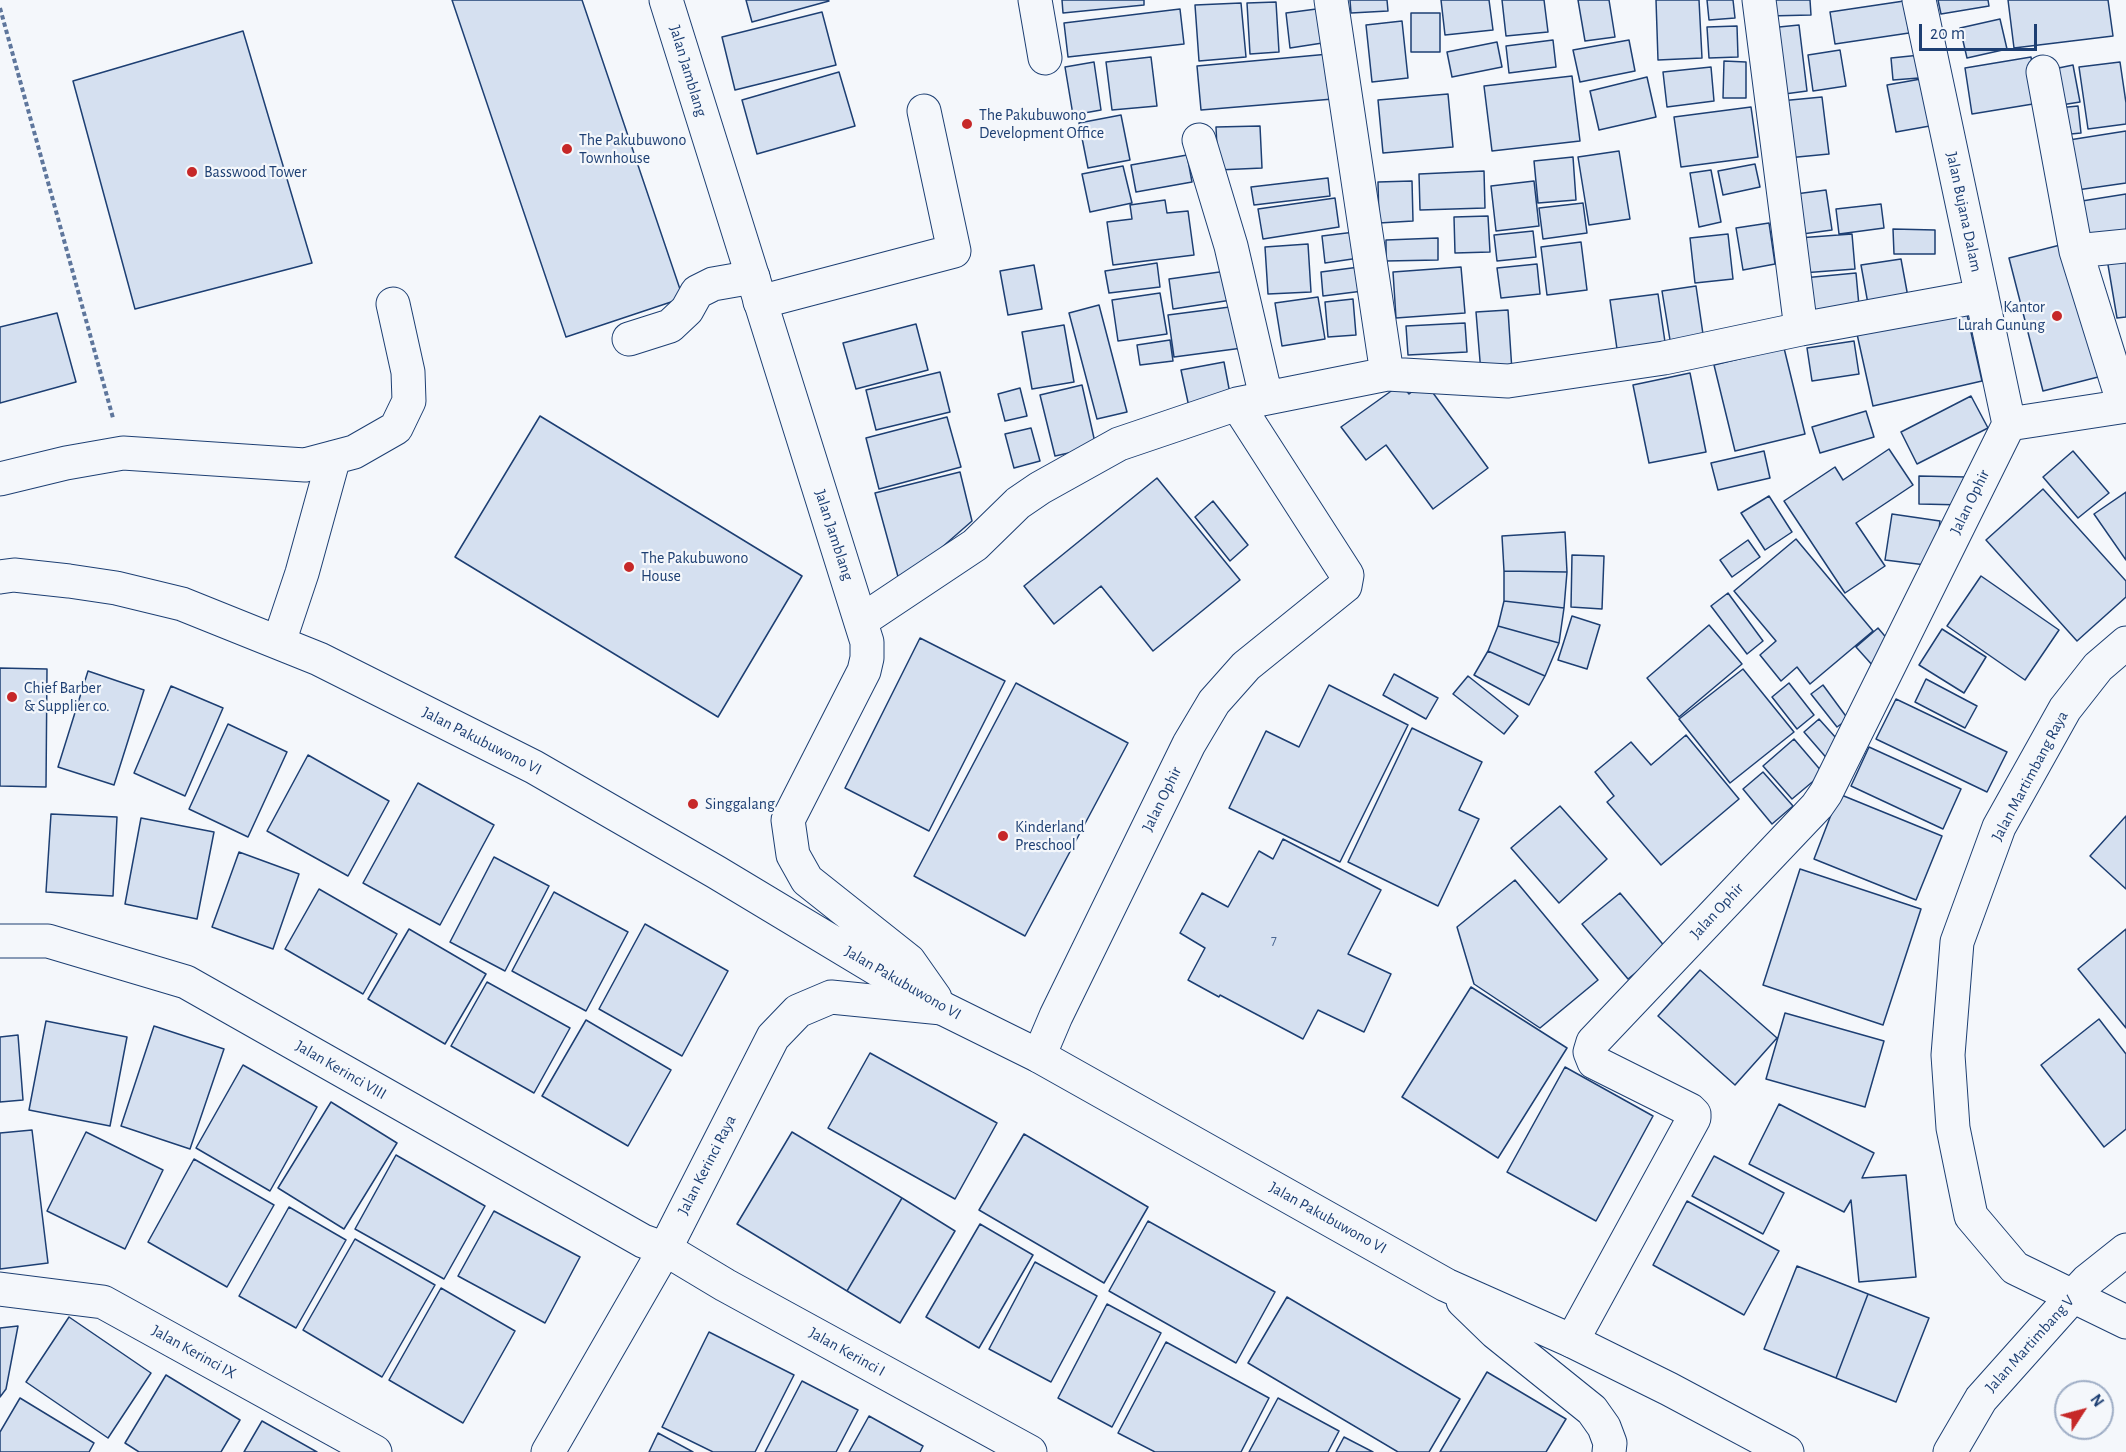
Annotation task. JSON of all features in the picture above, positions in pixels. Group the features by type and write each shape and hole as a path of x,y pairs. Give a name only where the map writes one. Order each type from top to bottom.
{"street":[{"name":"Jalan Jamblang","path":"666,0 867,642 864,671 788,820 793,855 807,879 909,961 942,1008"},
{"path":"1035,0 1045,58"},
{"path":"1331,0 1387,374"},
{"path":"1759,0 1801,329"},
{"name":"Jalan Bujana Dalam","path":"1919,0 2009,424"},
{"path":"2009,424 2125,406 2076,250 2043,72"},
{"path":"629,339 670,326 687,310 697,292 713,284 756,289 954,251 924,111"},
{"path":"1199,140 1231,246 1252,400"},
{"path":"2076,250 2126,246"},
{"path":"861,621 975,545 1018,503 1040,488 1119,444 1252,400 1387,374 1508,381 1664,358 1801,329 1982,296"},
{"path":"0,479 66,463 123,453 305,465 354,452 396,428 409,401 408,372 393,304"},
{"name":"Jalan Ophir","path":"1039,1056 1056,1016 1189,744 1214,702 1246,666 1345,586 1347,574 1252,400"},
{"name":"Jalan Ophir","path":"1572,1341 1694,1118 1690,1110 1594,1062 1590,1052 1593,1042 1826,794 2009,424"},
{"path":"279,642 302,573 334,457"},
{"name":"Jalan Pakubuwono VI","path":"0,577 14,575 69,581 116,588 182,604 319,659 534,766 717,872 942,1008 1039,1056 1446,1285 1572,1341 1669,1389 1787,1452"},
{"name":"Jalan Martimbang Raya","path":"2073,1296 2015,1268 1971,1216 1953,1128 1948,1054 1957,942 1999,828 2065,709 2098,667 2126,643"},
{"name":"Jalan Kerinci VIII","path":"0,941 48,941 186,982 643,1241 665,1250"},
{"name":"Jalan Kerinci Raya","path":"548,1452 665,1250 773,1037 798,1011 831,997 942,1008"},
{"name":"Jalan Kerinci I","path":"665,1250 735,1291 1030,1452"},
{"name":"Jalan Martimbang V","path":"1950,1452 1981,1399 2087,1281 2126,1250"},
{"path":"1446,1285 1495,1332 1592,1410 1604,1427 1610,1443 1609,1452"},
{"name":"Jalan Kerinci IX","path":"0,1289 103,1302 375,1452"},
{"path":"2073,1296 2126,1322"}],"path":[{"path":"0,8 123,453"}],"building":[{"name":"The Pakubuwono Townhouse","path":"452,0 582,0 683,298 566,337"},
{"path":"746,0 828,0 829,1 752,22"},
{"path":"1062,0 1144,0 1144,5 1063,13"},
{"path":"1350,0 1387,0 1388,11 1351,13"},
{"path":"1441,0 1489,0 1493,30 1445,35"},
{"path":"1502,0 1544,0 1548,32 1506,36"},
{"path":"1578,0 1609,0 1615,37 1585,41"},
{"path":"1656,0 1699,0 1702,58 1658,60"},
{"path":"1707,0 1733,0 1735,18 1709,20"},
{"path":"1767,0 1810,0 1811,15 1768,16"},
{"path":"1938,0 1988,0 1989,6 1941,14"},
{"path":"2008,0 2108,0 2113,36 2014,48"},
{"path":"1904,1 1909,33 1835,44 1830,12"},
{"path":"1276,2 1279,52 1250,54 1247,3"},
{"path":"1241,3 1246,57 1199,61 1195,5"},
{"path":"1324,8 1329,42 1290,48 1286,13"},
{"path":"1180,9 1184,44 1068,57 1064,23"},
{"path":"822,12 836,65 735,90 722,37"},
{"path":"1411,13 1440,13 1440,52 1411,52"},
{"path":"2000,19 2007,49 1967,58 1960,28"},
{"path":"1402,21 1408,78 1372,82 1366,25"},
{"path":"1799,25 1807,91 1777,95 1769,28"},
{"path":"1737,26 1738,57 1709,58 1707,27"},
{"name":"Basswood Tower","path":"243,31 312,263 135,309 73,81"},
{"path":"1553,40 1556,67 1509,73 1506,46"},
{"path":"1629,40 1635,71 1580,82 1573,50"},
{"path":"1497,42 1502,67 1452,77 1447,52"},
{"path":"1840,50 1846,86 1813,91 1808,55"},
{"path":"1329,54 1333,99 1201,110 1197,66"},
{"path":"1930,54 1932,77 1893,80 1891,58"},
{"path":"1151,57 1157,106 1112,110 1106,62"},
{"path":"2031,57 2039,103 1972,114 1965,68"},
{"path":"1724,61 1746,62 1746,98 1723,98"},
{"path":"1094,62 1101,110 1073,115 1065,67"},
{"path":"2120,62 2126,103 2126,124 2088,129 2079,67"},
{"path":"2073,65 2080,102 2055,106 2049,70"},
{"path":"1711,67 1714,101 1667,107 1663,72"},
{"path":"839,72 855,126 757,154 742,100"},
{"path":"1572,76 1580,141 1492,151 1484,86"},
{"path":"1647,77 1656,117 1599,130 1590,91"},
{"path":"1932,77 1941,124 1896,132 1887,85"},
{"path":"1448,94 1453,147 1383,153 1378,100"},
{"path":"1822,97 1829,154 1787,158 1780,101"},
{"path":"2078,106 2081,133 2061,135 2058,108"},
{"path":"1751,107 1758,157 1681,167 1674,117"},
{"path":"1121,115 1130,160 1088,168 1079,123"},
{"path":"1260,126 1262,168 1218,170 1216,127"},
{"path":"2126,131 2126,183 2077,190 2069,140"},
{"path":"1619,151 1630,219 1589,225 1578,157"},
{"path":"1187,155 1192,182 1136,192 1131,165"},
{"path":"1573,157 1576,200 1538,203 1534,161"},
{"path":"1755,164 1760,187 1723,195 1718,171"},
{"path":"1123,166 1132,203 1090,212 1082,174"},
{"path":"1711,170 1721,222 1699,227 1690,173"},
{"path":"1484,171 1485,208 1420,210 1419,174"},
{"path":"1328,178 1330,196 1254,205 1251,187"},
{"path":"1412,181 1413,221 1379,223 1378,182"},
{"path":"1534,181 1539,226 1496,231 1491,186"},
{"path":"1826,190 1832,230 1795,235 1788,195"},
{"path":"2126,194 2126,240 2089,245 2082,201"},
{"path":"1335,198 1339,227 1263,239 1258,209"},
{"path":"1165,200 1167,213 1188,211 1194,255 1113,265 1107,222 1132,219 1130,205"},
{"path":"1583,203 1587,233 1543,239 1539,208"},
{"path":"1881,204 1884,228 1839,234 1836,209"},
{"path":"1488,216 1490,252 1455,253 1454,217"},
{"path":"1769,223 1775,264 1743,270 1736,228"},
{"path":"1893,229 1935,230 1935,254 1894,254"},
{"path":"1363,231 1366,257 1325,263 1322,236"},
{"path":"1533,231 1536,257 1497,261 1494,235"},
{"path":"1728,234 1733,279 1695,283 1690,238"},
{"path":"1852,234 1855,269 1802,273 1798,238"},
{"path":"1438,238 1438,260 1386,261 1386,240"},
{"path":"1581,242 1587,290 1547,295 1541,247"},
{"name":"Kantor Lurah Gunung","path":"2072,242 2106,375 2043,391 2009,258"},
{"path":"1308,244 1311,292 1268,294 1265,247"},
{"path":"2126,250 2126,317 2117,318 2106,253"},
{"path":"1901,259 1910,308 1870,315 1861,265"},
{"path":"1157,263 1160,287 1109,293 1105,271"},
{"path":"1537,264 1540,294 1501,298 1497,268"},
{"path":"1034,265 1042,309 1008,315 1000,271"},
{"path":"1367,266 1371,290 1323,296 1321,272"},
{"path":"1461,267 1465,313 1396,318 1393,272"},
{"path":"1234,270 1238,299 1173,309 1169,279"},
{"path":"1856,273 1860,317 1807,321 1803,278"},
{"path":"1696,286 1704,341 1671,346 1662,291"},
{"path":"1160,293 1167,334 1118,341 1112,300"},
{"path":"1658,294 1665,342 1617,349 1610,300"},
{"path":"1318,297 1325,339 1282,346 1275,303"},
{"path":"1353,299 1356,335 1328,337 1325,302"},
{"path":"1099,305 1127,412 1097,419 1069,313"},
{"path":"1245,305 1250,347 1174,357 1168,315"},
{"path":"1508,310 1512,371 1481,373 1476,312"},
{"path":"1966,310 1982,381 1873,406 1857,334"},
{"path":"57,313 76,382 0,403 0,327"},
{"path":"1465,323 1467,352 1408,355 1406,326"},
{"path":"916,324 928,370 856,389 843,343"},
{"path":"1064,325 1074,382 1032,389 1022,332"},
{"path":"1170,340 1173,361 1140,365 1137,345"},
{"path":"1854,341 1859,374 1812,381 1807,348"},
{"path":"1784,348 1805,434 1735,451 1714,365"},
{"path":"1224,362 1231,399 1189,407 1181,370"},
{"path":"940,372 950,412 876,430 866,390"},
{"path":"1690,373 1706,452 1649,463 1633,385"},
{"path":"1425,382 1488,468 1433,509 1386,445 1366,460 1341,427 1401,384 1409,394"},
{"path":"1082,385 1096,447 1055,456 1040,395"},
{"path":"1020,388 1027,416 1005,421 998,394"},
{"path":"1971,396 1988,428 1917,464 1901,432"},
{"path":"1866,411 1874,437 1820,453 1812,427"},
{"name":"The Pakubuwono House","path":"540,416 802,576 718,717 455,557"},
{"path":"947,417 961,467 879,489 866,438"},
{"path":"1031,428 1040,461 1014,468 1005,434"},
{"path":"1889,449 1913,485 1856,523 1885,566 1845,593 1784,501 1835,467 1843,480"},
{"path":"1764,451 1770,478 1718,490 1711,463"},
{"path":"2073,451 2109,493 2078,518 2043,477"},
{"path":"960,472 972,521 900,584 875,493"},
{"path":"1919,476 1966,477 1965,505 1919,504"},
{"path":"1157,478 1240,580 1153,651 1101,586 1054,624 1024,586"},
{"path":"2043,489 2126,581 2126,597 2077,641 1986,540"},
{"path":"2126,492 2126,560 2094,514"},
{"path":"1769,496 1792,532 1765,550 1741,513"},
{"path":"1213,501 1248,545 1230,561 1195,517"},
{"path":"1892,514 1940,521 1934,566 1885,560"},
{"path":"1565,532 1567,572 1504,571 1502,536"},
{"path":"1796,539 1873,631 1810,684 1797,667 1781,681 1760,655 1776,641 1734,591"},
{"path":"1748,540 1760,557 1732,577 1720,560"},
{"path":"1572,555 1604,556 1602,609 1571,607"},
{"path":"1504,571 1567,572 1564,608 1504,601"},
{"path":"1981,576 2059,630 2025,680 1947,626"},
{"path":"1728,593 1763,641 1747,654 1711,606"},
{"path":"1504,601 1564,608 1559,643 1498,626"},
{"path":"1572,616 1600,625 1587,669 1558,660"},
{"path":"1709,625 1742,664 1679,717 1647,678"},
{"path":"1498,626 1559,643 1545,676 1488,651"},
{"path":"1878,628 1895,648 1874,667 1856,647"},
{"path":"1942,629 1986,657 1964,693 1919,665"},
{"path":"920,638 1005,681 929,831 845,788"},
{"path":"1488,651 1545,676 1529,705 1474,675"},
{"path":"0,668 47,669 46,787 0,786"},
{"path":"1743,669 1794,732 1730,783 1679,719"},
{"path":"88,671 144,690 114,785 58,767"},
{"path":"1394,674 1438,698 1426,719 1383,695"},
{"path":"1468,676 1518,716 1504,734 1453,694"},
{"path":"1926,679 1977,706 1965,728 1915,702"},
{"path":"1016,683 1128,743 1025,936 914,876"},
{"path":"1789,683 1814,715 1797,729 1772,697"},
{"path":"1329,685 1408,725 1340,862 1229,808 1266,731 1299,747"},
{"path":"1823,685 1848,719 1837,727 1811,694"},
{"path":"171,686 223,708 185,796 134,773"},
{"path":"1896,699 2007,752 1987,792 1876,739"},
{"path":"1819,719 1845,748 1830,762 1804,732"},
{"path":"228,724 287,752 248,837 189,809"},
{"path":"1412,728 1482,762 1459,810 1479,819 1438,906 1348,862"},
{"path":"1686,735 1739,799 1661,865 1607,802 1614,796 1595,772 1631,742 1651,765"},
{"path":"1794,739 1823,773 1792,799 1763,766"},
{"path":"1869,747 1961,789 1943,829 1851,786"},
{"path":"308,755 389,801 348,876 267,831"},
{"path":"1763,772 1793,806 1772,824 1743,789"},
{"path":"418,783 494,825 440,925 363,883"},
{"path":"1839,794 1942,836 1916,900 1814,859"},
{"path":"1560,806 1607,859 1559,903 1511,848"},
{"path":"51,814 117,817 113,896 46,892"},
{"path":"2126,816 2126,889 2090,856"},
{"path":"141,818 214,832 197,919 125,904"},
{"path":"1283,839 1381,890 1348,954 1391,974 1364,1032 1318,1010 1303,1039 1188,980 1205,948 1180,933 1202,893 1228,907 1259,851 1273,859"},
{"path":"239,852 299,874 273,949 212,927"},
{"path":"494,857 549,886 505,971 450,942"},
{"path":"1800,869 1921,909 1883,1025 1763,985"},
{"path":"1515,880 1598,980 1540,1028 1474,984 1457,927"},
{"path":"319,889 397,934 363,994 285,949"},
{"path":"554,892 628,932 586,1011 512,971"},
{"path":"1620,893 1666,948 1628,979 1582,924"},
{"path":"645,924 728,971 682,1056 599,1009"},
{"path":"409,929 486,974 445,1044 368,999"},
{"path":"2126,929 2126,1028 2078,969"},
{"path":"1700,970 1777,1038 1735,1085 1658,1016"},
{"path":"487,982 570,1028 534,1093 451,1046"},
{"path":"1471,987 1567,1048 1498,1158 1402,1097"},
{"path":"1785,1013 1884,1041 1865,1107 1766,1079"},
{"path":"2099,1019 2126,1054 2126,1129 2104,1147 2041,1065"},
{"path":"586,1020 671,1070 628,1146 542,1096"},
{"path":"46,1021 127,1037 110,1126 29,1110"},
{"path":"154,1026 224,1049 190,1149 121,1126"},
{"path":"18,1035 23,1100 0,1102 0,1037"},
{"path":"870,1053 997,1123 955,1199 828,1128"},
{"path":"243,1065 317,1107 270,1191 196,1148"},
{"path":"1565,1067 1653,1116 1596,1221 1507,1172"},
{"path":"331,1102 397,1143 344,1229 278,1188"},
{"path":"1779,1104 1874,1153 1862,1178 1906,1175 1916,1277 1859,1282 1851,1200 1844,1212 1749,1164"},
{"path":"32,1130 48,1263 0,1269 0,1133"},
{"path":"86,1132 163,1170 125,1249 47,1211"},
{"path":"792,1132 902,1198 847,1291 737,1224"},
{"path":"1024,1134 1148,1207 1104,1283 979,1210"},
{"path":"396,1155 485,1206 444,1279 355,1229"},
{"path":"1714,1156 1784,1193 1763,1234 1692,1196"},
{"path":"194,1159 274,1205 227,1287 148,1242"},
{"path":"902,1198 955,1231 900,1323 847,1291"},
{"path":"1687,1201 1779,1251 1744,1315 1653,1265"},
{"path":"289,1207 346,1240 296,1328 239,1296"},
{"path":"494,1211 580,1257 545,1323 458,1276"},
{"path":"1148,1221 1275,1292 1236,1363 1109,1291"},
{"path":"980,1224 1033,1255 979,1348 926,1317"},
{"path":"355,1239 435,1285 382,1377 303,1330"},
{"path":"1035,1262 1097,1296 1051,1382 989,1349"},
{"path":"1797,1266 1868,1294 1836,1378 1764,1349"},
{"path":"441,1288 515,1331 463,1423 389,1380"},
{"path":"1868,1294 1929,1318 1896,1402 1836,1378"},
{"path":"1287,1297 1460,1399 1429,1452 1398,1452 1248,1363"},
{"path":"1107,1304 1161,1333 1112,1427 1058,1398"},
{"path":"69,1317 151,1373 108,1438 26,1382"},
{"path":"18,1326 6,1389 0,1397 0,1328"},
{"path":"709,1332 794,1375 755,1452 713,1452 662,1427"},
{"path":"1166,1342 1269,1398 1241,1452 1155,1452 1118,1433"},
{"path":"1487,1372 1566,1419 1546,1452 1440,1452"},
{"path":"166,1375 240,1420 221,1452 139,1452 125,1443"},
{"path":"802,1381 858,1410 836,1452 765,1452"},
{"path":"20,1398 94,1443 89,1452 0,1452 0,1432"},
{"path":"1278,1398 1339,1431 1328,1452 1249,1452"},
{"path":"869,1416 923,1446 920,1452 849,1452"},
{"path":"262,1421 317,1452 244,1452"},
{"path":"658,1433 693,1452 649,1452"},
{"path":"1344,1437 1373,1452 1336,1452"}],"place":[{"name":"The Pakubuwono Development Office","path":"967,124"},
{"name":"The Pakubuwono Townhouse","path":"567,149"},
{"name":"Basswood Tower","path":"192,172"},
{"name":"Kantor Lurah Gunung","path":"2057,316"},
{"name":"The Pakubuwono House","path":"629,567"},
{"name":"Chief Barber & Supplier co.","path":"12,697"},
{"name":"Singgalang","path":"693,804"},
{"name":"Kinderland Preschool","path":"1003,836"}]}
